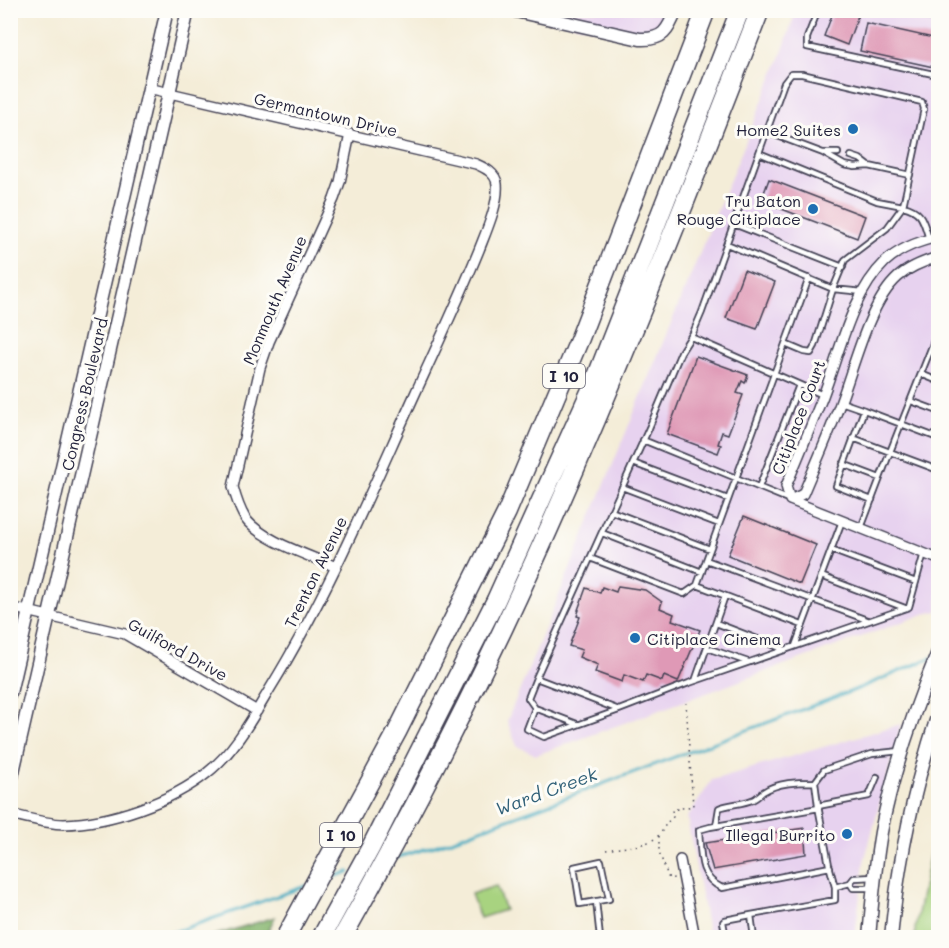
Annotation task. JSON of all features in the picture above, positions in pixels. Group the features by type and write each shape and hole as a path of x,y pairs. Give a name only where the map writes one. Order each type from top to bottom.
{"highway":[{"name":"I 10","path":"285,938 397,732 507,512 580,338 706,10"},
{"name":"I 10","path":"321,938 371,847 496,600 595,381 740,10"},
{"path":"342,938 423,788 503,629 594,426 703,159 760,10"}],"street":[{"path":"10,22 13,10"},
{"name":"Congress Boulevard","path":"10,693 167,10"},
{"name":"Congress Boulevard","path":"10,785 188,10"},
{"path":"516,11 552,15 640,39 659,37 666,32 676,10"},
{"name":"Germantown Drive","path":"148,88 476,164 494,175"},
{"name":"Monmouth Avenue","path":"336,567 262,534 246,520 238,505 233,487 260,368 269,342 334,199 350,134"},
{"name":"Trenton Avenue","path":"10,814 62,824 88,821 142,808 172,796 207,773 231,748 257,711 301,638 336,567 465,285 487,229 496,196 497,183 494,175"},
{"path":"934,238 937,257"},
{"name":"Citiplace Court","path":"934,238 915,244 886,261 858,299 823,395 786,486 790,500 803,494 879,301 898,276 922,261 937,257"},
{"path":"110,262 130,267"},
{"path":"863,291 879,301"},
{"path":"823,395 841,402"},
{"path":"69,437 90,442"},
{"path":"790,500 939,559"},
{"name":"Guilford Drive","path":"10,607 125,634 257,711"},
{"path":"869,938 882,830 915,709 939,652"},
{"path":"891,938 896,886 909,817 923,759 939,714"},
{"path":"680,860 695,938"}],"lane":[{"path":"635,10 641,10"},
{"path":"818,10 807,38 807,47 939,75"},
{"path":"578,725 535,708 528,698 681,352 691,337 702,312 784,83 791,74 802,74 922,102 924,109 903,206 887,228 846,260 833,289 811,353 784,344"},
{"path":"767,132 823,153 844,165 869,166 910,175"},
{"path":"759,153 877,201 915,209 934,238"},
{"path":"823,153 838,153"},
{"path":"850,156 860,159 869,166"},
{"path":"939,182 936,192 939,200"},
{"path":"734,224 843,267"},
{"path":"727,244 833,289 863,291"},
{"path":"590,558 684,594 697,585 809,278"},
{"path":"861,528 921,374 939,336"},
{"path":"691,337 823,395"},
{"path":"931,350 939,353"},
{"path":"921,374 939,381"},
{"path":"759,487 799,385"},
{"path":"911,401 939,411"},
{"path":"841,402 939,438"},
{"path":"864,410 836,486 872,500"},
{"path":"854,438 939,470"},
{"path":"643,440 790,500"},
{"path":"633,463 728,499"},
{"path":"843,464 880,478"},
{"path":"622,487 719,524"},
{"path":"611,511 710,549"},
{"path":"795,646 842,521"},
{"path":"602,533 702,572"},
{"path":"831,550 916,582"},
{"path":"535,708 527,729 544,736 905,608 912,602 924,553"},
{"path":"706,560 867,621"},
{"path":"821,576 905,608"},
{"path":"697,585 802,626"},
{"path":"695,681 725,596"},
{"path":"716,623 784,649"},
{"path":"707,648 748,662"},
{"path":"536,678 619,710"},
{"path":"726,938 723,921 835,900 835,887 815,782 824,770 872,754 902,750"},
{"path":"830,867 722,888 711,883 702,866 699,830 869,796 877,777"},
{"path":"716,826 719,808 728,804 753,800 774,786 815,782"},
{"path":"601,861 609,899 596,901 580,904 574,867 601,861"},
{"path":"835,887 850,883 854,878 874,882"},
{"path":"850,883 853,888 874,882"},
{"path":"596,901 600,938"},
{"path":"751,915 754,938"}],"path":[{"path":"683,876 669,879 659,852 659,836 665,823 673,817 672,810 693,806 686,703"},
{"path":"606,850 645,843 659,836"}],"shaded area":[{"path":"549,11 674,11 666,32 650,39 547,19"},
{"path":"796,11 938,11 938,611 924,614 536,755 517,746 507,721 781,56"},
{"path":"901,724 864,862 855,937 709,937 687,818 712,780"}],"green space":[{"path":"938,812 938,937 915,937 915,929"},
{"path":"496,886 505,910 480,918 471,894"},
{"path":"275,917 265,937 209,937"}],"water":[{"path":"930,10 933,15 932,22 900,15 901,11"}],"building":[{"path":"834,10 860,10 847,45 824,36"},
{"path":"866,23 938,39 938,68 860,51"},
{"name":"Tru Baton Rouge Citiplace","path":"769,179 865,216 857,238 761,201"},
{"path":"744,270 775,282 757,329 726,318"},
{"path":"696,356 748,375 745,383 742,381 737,393 743,395 728,434 722,432 718,453 667,434"},
{"path":"744,516 816,545 800,584 728,555"},
{"name":"Citiplace Cinema","path":"618,586 645,590 662,602 660,608 674,614 672,620 700,630 678,682 664,676 662,681 646,675 643,682 624,675 622,682 595,672 598,665 579,657 582,650 569,646 580,617 577,616 578,610 586,588 600,593 602,587 616,592"},
{"path":"804,828 806,854 713,870 705,843"}],"waterway":[{"name":"Ward Creek","path":"395,858 438,845 855,690 931,658"},
{"name":"Ward Creek","path":"323,880 349,872"},
{"name":"Ward Creek","path":"157,938 306,886"}],"place":[{"name":"Home2 Suites","path":"853,129"},
{"name":"Tru Baton Rouge Citiplace","path":"813,209"},
{"name":"Citiplace Cinema","path":"635,638"},
{"name":"Illegal Burrito","path":"847,834"}]}
